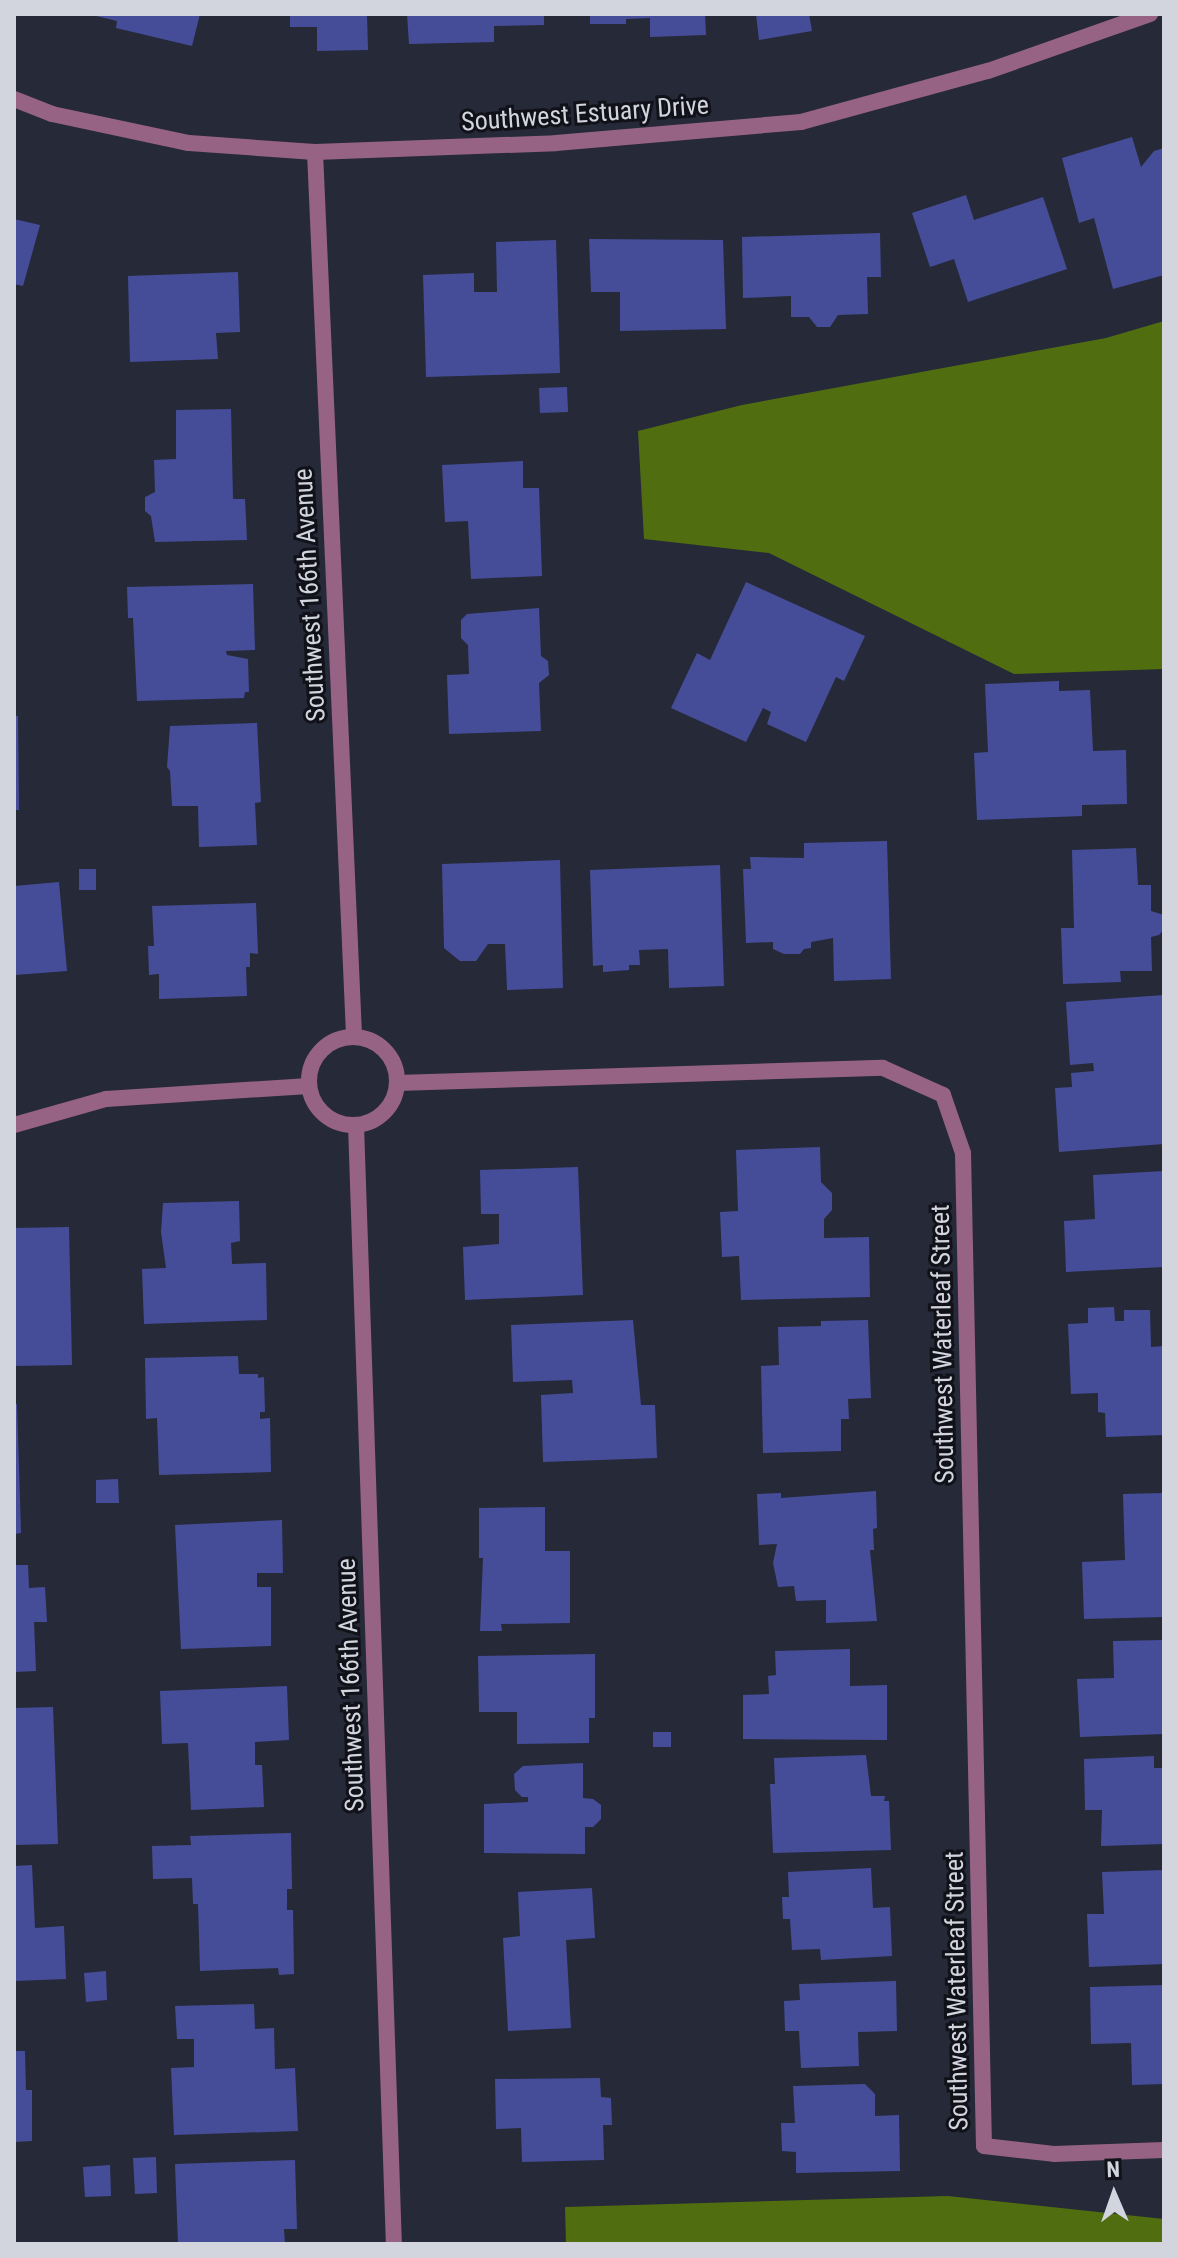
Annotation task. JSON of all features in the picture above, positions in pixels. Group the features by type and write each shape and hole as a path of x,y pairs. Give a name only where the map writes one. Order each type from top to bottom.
{"street":[{"name":"Southwest Estuary Drive","path":"14,99 52,114 189,143 315,152 556,143 801,122 988,71 1150,14"},
{"name":"Southwest 166th Avenue","path":"315,152 354,1036"},
{"path":"354,1036 365,1037 386,1050 395,1064 397,1083 393,1100 382,1114 356,1125 337,1122 322,1113 309,1086 312,1064 322,1049 354,1036"},
{"name":"Southwest Waterleaf Street","path":"397,1083 883,1068 943,1095 963,1153 984,2146 1054,2154 1164,2150"},
{"path":"14,1125 106,1099 309,1086"},
{"name":"Southwest 166th Avenue","path":"356,1125 394,2244"}],"green space":[{"path":"1164,321 1164,669 1014,674 769,553 644,539 638,431 742,405 1106,338"},
{"path":"948,2196 1164,2219 1164,2244 566,2244 565,2207"}],"building":[{"path":"200,14 192,46 116,28 117,21 92,15"},
{"path":"290,14 367,14 368,50 317,51 317,27 290,27"},
{"path":"407,14 544,14 544,25 494,26 494,42 409,44"},
{"path":"590,14 705,14 706,35 650,37 650,18 626,19 626,24 590,24"},
{"path":"756,14 809,14 812,31 759,40"},
{"path":"1132,137 1141,167 1154,151 1164,148 1164,275 1113,289 1094,218 1079,223 1062,158"},
{"path":"966,195 974,220 1043,197 1067,269 968,302 954,259 930,267 912,213"},
{"path":"14,219 40,225 23,286 14,284"},
{"path":"880,233 881,277 867,277 868,314 838,315 830,327 817,327 809,317 791,317 791,296 743,298 742,237"},
{"path":"589,239 723,240 726,329 620,331 620,292 591,292"},
{"path":"556,240 560,373 426,377 423,275 474,273 474,292 497,292 496,242"},
{"path":"238,272 240,332 216,333 218,359 130,362 128,276"},
{"path":"567,387 568,412 540,413 539,388"},
{"path":"231,409 233,499 245,499 247,540 155,542 151,516 145,511 145,497 155,492 154,460 176,459 176,410"},
{"path":"523,461 523,488 539,488 542,576 471,579 468,521 445,522 442,465"},
{"path":"746,582 865,636 844,681 836,677 806,742 767,724 771,712 763,708 746,742 671,708 697,653 710,660"},
{"path":"253,584 255,650 226,651 227,655 248,659 249,692 245,692 244,698 137,701 133,618 128,618 127,587"},
{"path":"539,608 541,656 548,661 549,675 539,683 541,731 449,734 447,675 469,674 468,645 461,638 461,620 467,614"},
{"path":"1059,681 1059,691 1090,690 1093,751 1126,750 1127,804 1082,805 1082,816 977,820 974,753 988,752 985,684"},
{"path":"14,716 18,716 19,810 14,810"},
{"path":"257,723 261,802 255,803 257,845 199,847 198,806 172,806 170,771 167,767 170,726"},
{"path":"887,841 891,979 834,981 833,938 811,942 811,948 804,949 800,954 784,954 773,949 773,942 746,943 743,869 751,869 750,857 804,858 804,843"},
{"path":"1136,848 1138,885 1151,885 1151,911 1164,915 1164,929 1159,935 1151,937 1152,971 1120,971 1121,982 1063,984 1061,928 1074,928 1072,850"},
{"path":"560,860 563,988 507,990 505,944 488,944 476,961 460,961 444,948 442,864"},
{"path":"720,865 724,986 669,988 668,949 639,950 640,965 629,965 629,970 603,972 603,965 593,966 590,870"},
{"path":"79,869 96,869 96,890 79,890"},
{"path":"59,882 67,971 15,975 14,886"},
{"path":"256,903 258,954 250,953 250,967 246,967 247,996 159,999 159,974 149,975 148,946 154,946 152,906"},
{"path":"1164,995 1164,1144 1059,1152 1055,1088 1072,1087 1071,1073 1094,1071 1093,1063 1070,1065 1066,1002"},
{"path":"820,1147 821,1182 832,1193 832,1210 824,1219 824,1238 869,1237 870,1297 741,1300 739,1256 722,1257 720,1212 738,1211 736,1150"},
{"path":"578,1167 583,1295 465,1300 463,1247 499,1244 499,1214 481,1214 480,1170"},
{"path":"1164,1171 1164,1267 1066,1272 1064,1221 1095,1219 1093,1175"},
{"path":"239,1201 240,1241 231,1243 232,1264 266,1263 267,1320 144,1324 142,1269 166,1268 161,1232 163,1203"},
{"path":"69,1227 72,1365 14,1366 14,1228"},
{"path":"1114,1307 1115,1321 1124,1321 1124,1310 1150,1310 1151,1347 1164,1346 1164,1435 1106,1437 1105,1413 1098,1412 1098,1393 1071,1394 1068,1324 1088,1323 1088,1308"},
{"path":"633,1320 641,1405 655,1405 657,1458 543,1462 541,1395 573,1393 572,1380 513,1382 511,1325"},
{"path":"868,1320 871,1398 848,1399 849,1419 841,1419 841,1451 763,1453 761,1366 779,1365 778,1327 821,1326 821,1321"},
{"path":"238,1356 239,1374 264,1377 265,1412 260,1412 260,1419 270,1418 271,1472 159,1475 157,1418 146,1419 145,1358"},
{"path":"14,1404 17,1404 21,1533 14,1534"},
{"path":"118,1479 119,1503 96,1503 96,1480"},
{"path":"876,1491 877,1528 873,1529 874,1550 870,1550 877,1621 826,1623 826,1600 796,1601 794,1586 778,1587 773,1563 777,1544 759,1545 757,1494 781,1493 781,1498"},
{"path":"1164,1493 1164,1617 1084,1619 1082,1562 1125,1560 1123,1494"},
{"path":"545,1507 545,1551 570,1551 570,1623 501,1624 502,1631 480,1631 483,1558 479,1558 479,1508"},
{"path":"282,1520 283,1573 257,1573 257,1587 271,1587 271,1646 181,1649 175,1525"},
{"path":"14,1565 28,1565 29,1588 45,1587 47,1622 34,1622 36,1671 14,1672"},
{"path":"1164,1640 1164,1734 1080,1737 1077,1679 1114,1678 1113,1641"},
{"path":"850,1649 850,1686 887,1685 887,1740 743,1739 743,1695 769,1694 768,1676 776,1675 775,1651"},
{"path":"595,1654 595,1718 589,1718 589,1743 517,1744 517,1712 479,1712 478,1656"},
{"path":"287,1686 289,1740 255,1742 255,1765 262,1765 264,1807 191,1810 188,1743 162,1744 160,1691"},
{"path":"53,1707 58,1844 14,1845 14,1708"},
{"path":"653,1732 671,1732 671,1747 653,1747"},
{"path":"866,1755 871,1796 885,1796 884,1801 889,1801 891,1850 773,1853 770,1784 775,1784 774,1758"},
{"path":"1154,1756 1154,1768 1164,1768 1164,1844 1101,1846 1102,1810 1085,1810 1084,1759"},
{"path":"583,1763 583,1798 593,1799 601,1805 601,1819 593,1827 585,1827 585,1854 484,1853 484,1804 528,1802 528,1797 522,1797 515,1790 514,1774 523,1766"},
{"path":"291,1833 292,1889 287,1889 287,1910 293,1910 294,1974 279,1975 278,1968 200,1971 198,1904 193,1904 192,1878 153,1879 152,1846 191,1845 190,1836"},
{"path":"32,1865 35,1928 64,1926 66,1979 14,1981 14,1866"},
{"path":"871,1868 873,1908 890,1907 892,1956 821,1960 820,1949 792,1950 790,1919 783,1919 782,1897 789,1897 788,1872"},
{"path":"1164,1870 1164,1964 1089,1967 1087,1914 1104,1914 1102,1872"},
{"path":"592,1888 595,1938 566,1940 571,2028 508,2031 503,1938 520,1936 518,1892"},
{"path":"106,1971 107,2000 86,2002 84,1973"},
{"path":"896,1981 897,2031 858,2032 859,2066 801,2068 799,2031 785,2031 784,2001 800,2000 799,1984"},
{"path":"1164,1985 1164,2084 1132,2085 1131,2043 1091,2044 1090,1987"},
{"path":"254,2004 255,2029 274,2028 275,2069 295,2068 298,2131 174,2135 171,2068 194,2067 194,2039 177,2039 175,2006"},
{"path":"14,2051 25,2051 26,2090 32,2090 32,2141 14,2142"},
{"path":"600,2078 601,2097 611,2098 612,2125 603,2125 604,2160 522,2162 521,2128 496,2129 495,2079"},
{"path":"865,2084 875,2094 875,2116 899,2115 900,2171 796,2173 796,2152 782,2151 781,2123 795,2123 793,2086"},
{"path":"156,2157 157,2193 135,2194 133,2158"},
{"path":"295,2160 297,2229 284,2229 285,2244 178,2244 175,2164"},
{"path":"110,2165 111,2196 85,2197 83,2167"}]}
